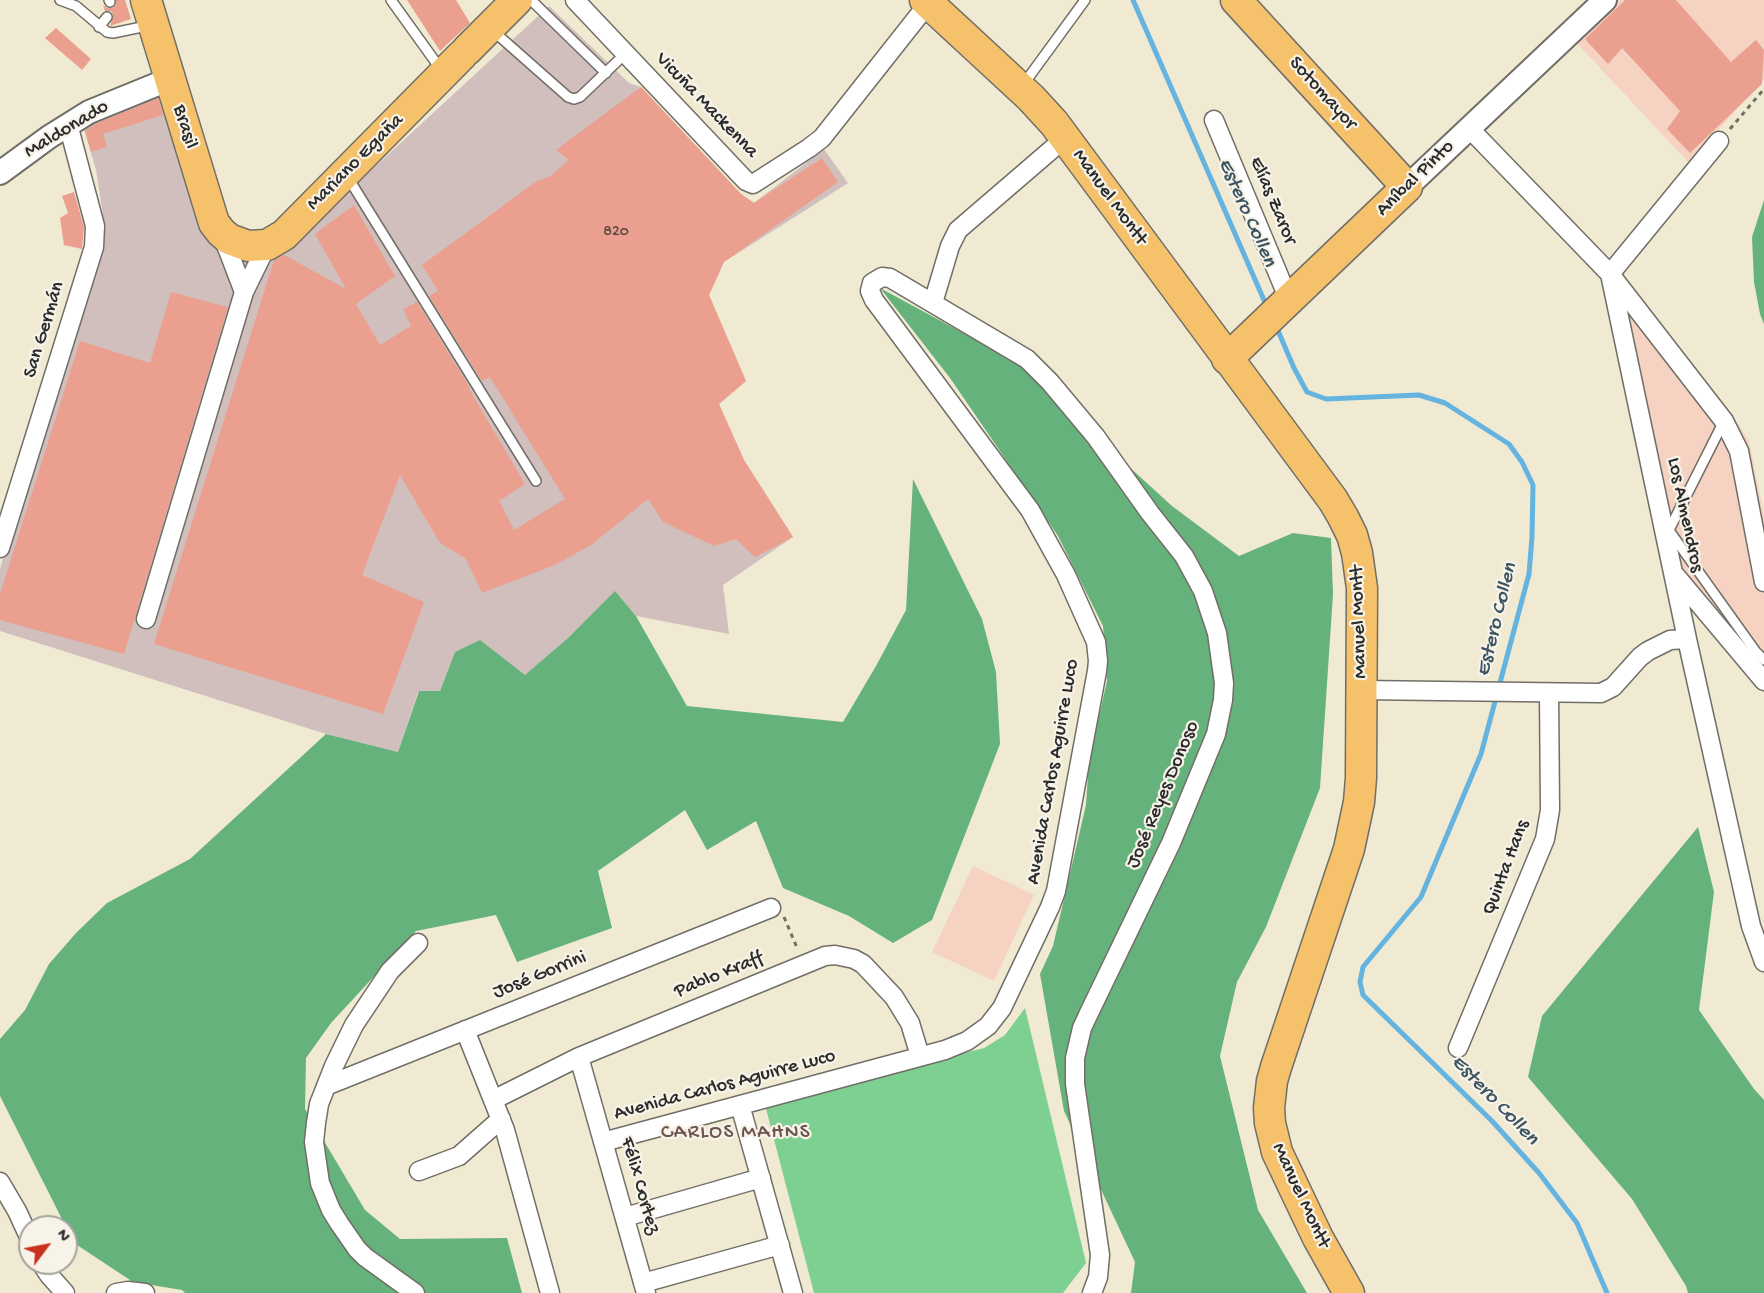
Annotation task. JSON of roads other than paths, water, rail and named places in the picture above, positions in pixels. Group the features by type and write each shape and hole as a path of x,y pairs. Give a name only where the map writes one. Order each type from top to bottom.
{"main road":[{"name":"Brasil","path":"146,0 210,213 214,223 242,240"},
{"name":"Mariano Egaña","path":"242,240 284,236 517,0"},
{"name":"Sotomayor","path":"1236,0 1407,187"},
{"name":"Manuel Montt","path":"929,1 1043,110 1333,500 1352,536 1362,588 1361,778 1355,826 1346,860 1276,1067 1269,1108 1277,1152 1318,1238 1348,1293"},
{"name":"Aníbal Pinto","path":"1227,358 1407,187"}],"street":[{"name":"Vicuña Mackenna","path":"575,0 746,181 753,184 822,138 929,1"},
{"name":"Aníbal Pinto","path":"1407,187 1598,2"},
{"name":"Maldonado","path":"0,173 68,124 107,104 170,79"},
{"name":"Elías Zaror","path":"1214,120 1287,302"},
{"name":"San Germán","path":"0,548 96,236 93,215 68,124"},
{"path":"1469,128 1610,274 1724,421 1738,451 1764,582"},
{"path":"933,303 950,246 958,230 1065,138"},
{"path":"1610,274 1719,141"},
{"path":"242,240 244,292"},
{"path":"146,618 244,292 242,240"},
{"name":"Los Almendros","path":"1610,274 1666,526 1687,639 1751,926 1764,962"},
{"name":"Avenida Carlos Aguirre Luco","path":"603,1142 945,1050 967,1041 988,1026 1007,998 1050,907 1060,880 1098,661 1096,642 1066,575 1041,529 1017,492 874,300 870,291 871,286 878,278 886,277 933,303"},
{"name":"José Reyes Donoso","path":"933,303 1027,359 1072,407 1184,556 1203,591 1217,633 1222,658 1223,700 1216,735 1171,843 1082,1028 1075,1058 1075,1084 1100,1255 1098,1277 1092,1293"},
{"path":"1674,573 1764,681"},
{"path":"1361,690 1595,693 1607,691 1613,687 1648,651 1670,640 1687,639"},
{"name":"Quinta Hans","path":"1458,1048 1545,839 1550,810 1549,693"},
{"name":"José Gorrini","path":"326,1086 771,908"},
{"path":"415,1293 365,1257 339,1223 325,1197 317,1170 314,1142 317,1113 342,1048 367,1004 390,971 418,943"},
{"name":"Pablo Kraff","path":"493,1100 579,1057 825,956 835,955 854,959 863,964 900,1005 910,1023 920,1056"},
{"path":"465,1030 501,1119 550,1293"},
{"name":"Félix Cortez","path":"579,1057 645,1288"},
{"path":"741,1105 793,1293"},
{"path":"419,1171 459,1156 501,1119"},
{"path":"625,1217 761,1178"},
{"path":"0,1182 19,1215"},
{"path":"645,1288 780,1245"},
{"path":"49,1275 65,1293"},
{"path":"116,1293 128,1291 145,1293"}],"lane":[{"path":"60,0 76,6 107,32 146,26 154,29"},
{"path":"391,0 458,60"},
{"path":"531,0 606,73"},
{"path":"1020,89 1085,0"},
{"path":"99,27 107,16"},
{"path":"490,28 568,97 574,99 580,98 625,54"},
{"path":"346,174 536,481"},
{"path":"1724,421 1666,526 1764,660"}],"waterway":[{"name":"Estero Collen","path":"1133,0 1267,307"},
{"name":"Estero Collen","path":"1276,326 1307,392 1326,399 1419,395 1445,403 1509,444 1522,462 1533,485 1529,574 1481,754 1421,897 1363,967 1360,982 1363,995 1492,1121 1539,1173 1577,1223 1607,1293"}],"district":[{"name":"CARLOS MAHNS","path":"736,1134"}]}
